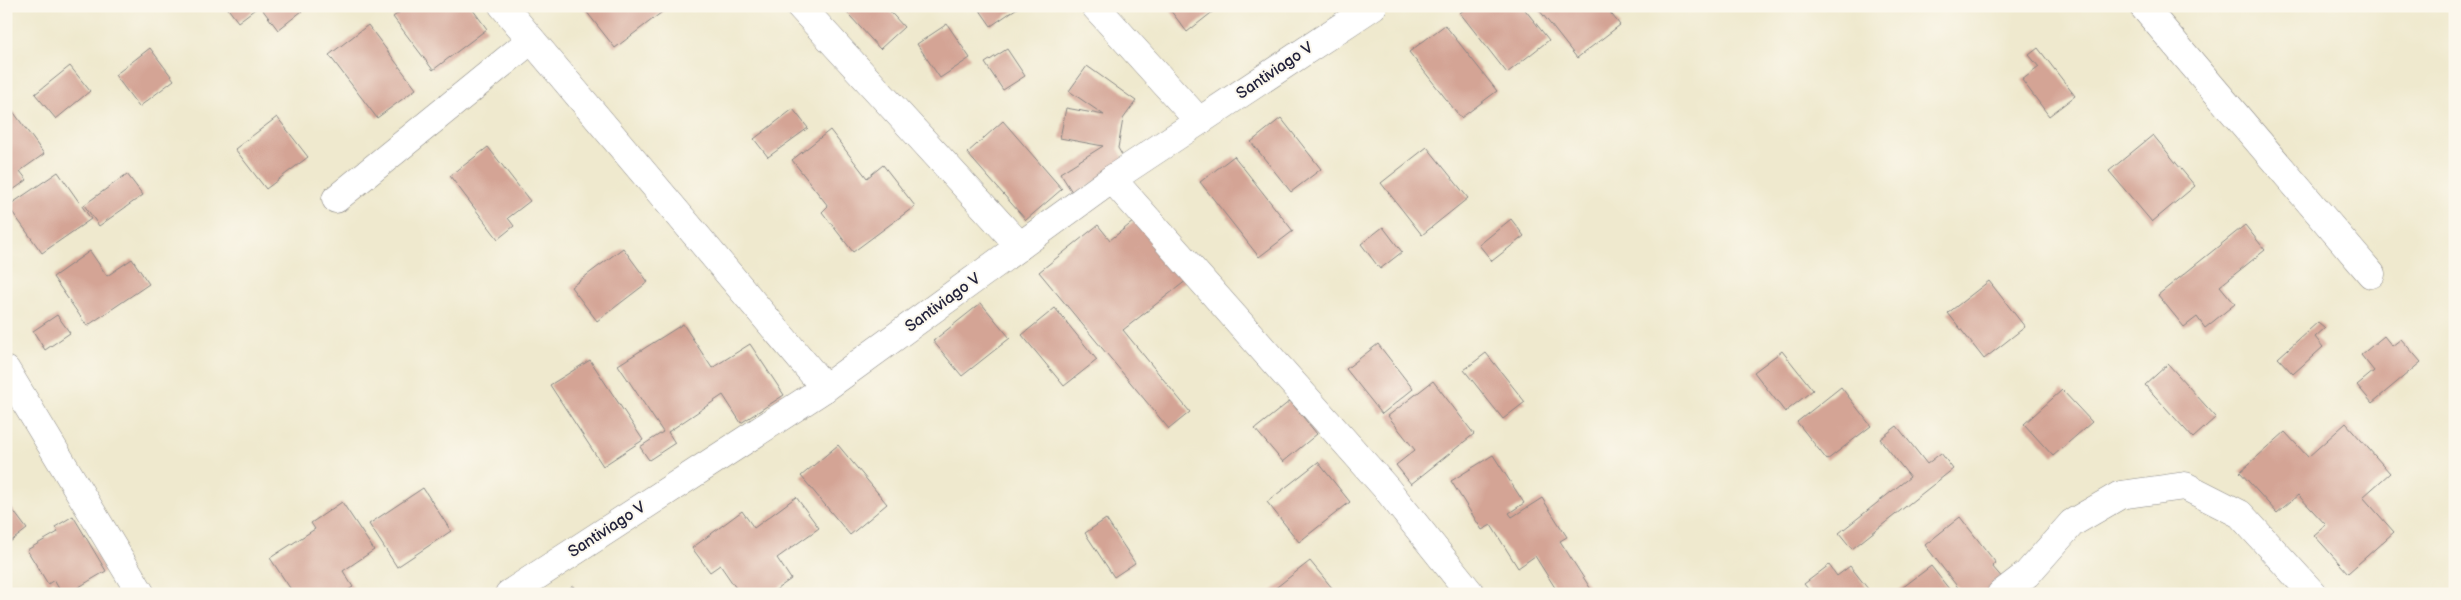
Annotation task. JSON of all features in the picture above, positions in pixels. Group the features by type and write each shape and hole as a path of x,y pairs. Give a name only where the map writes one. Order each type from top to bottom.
{"street":[{"path":"503,6 825,388"},
{"path":"800,6 1020,246"},
{"path":"1095,6 1199,121"},
{"name":"Santiviago V","path":"509,594 825,388 1112,179 1373,6"},
{"path":"2143,6 2371,274"},
{"path":"336,199 531,40"},
{"path":"1112,179 1386,488 1471,594"},
{"path":"6,370 142,594"},
{"path":"2001,594 2027,574 2072,523 2120,495 2185,486 2240,514 2313,594"}],"building":[{"path":"226,6 259,6 238,22"},
{"path":"266,6 298,6 302,11 278,30 262,9"},
{"path":"408,6 470,6 487,29 433,70 393,17"},
{"path":"582,6 670,6 615,48"},
{"path":"841,6 885,6 904,27 880,49"},
{"path":"977,6 1020,6 991,26"},
{"path":"1167,6 1220,6 1187,32"},
{"path":"1468,6 1522,6 1549,40 1507,73 1460,13"},
{"path":"1536,6 1605,6 1620,25 1577,58"},
{"path":"947,24 970,58 940,78 917,44"},
{"path":"368,25 416,89 377,118 329,55"},
{"path":"1445,25 1497,91 1461,118 1409,52"},
{"path":"150,48 174,80 139,107 115,75"},
{"path":"2038,48 2075,96 2049,116 2022,80 2039,67 2029,55"},
{"path":"1007,49 1025,76 1003,90 985,63"},
{"path":"70,66 90,91 56,119 35,94"},
{"path":"1087,66 1136,101 1123,119 1118,148 1126,162 1074,195 1060,173 1103,146 1060,138 1066,108 1104,115 1069,91"},
{"path":"793,109 808,128 768,157 754,139"},
{"path":"12,110 44,154 20,171 27,180 6,195 6,115"},
{"path":"277,117 308,157 266,189 235,149"},
{"path":"1281,118 1321,169 1291,192 1251,142"},
{"path":"1003,121 1062,189 1026,220 967,153"},
{"path":"830,130 867,178 883,165 915,206 853,252 822,212 828,206 792,160"},
{"path":"2153,135 2195,186 2152,222 2109,171"},
{"path":"488,147 530,201 508,218 514,226 498,239 450,176"},
{"path":"1427,147 1468,198 1422,235 1381,183"},
{"path":"1234,156 1293,231 1259,257 1200,182"},
{"path":"58,172 91,219 42,253 8,206"},
{"path":"127,174 143,195 99,226 84,205"},
{"path":"1138,218 1187,280 1123,330 1190,412 1169,429 1039,272 1098,225 1110,240"},
{"path":"1511,219 1524,236 1492,261 1479,245"},
{"path":"2245,225 2265,250 2220,286 2235,304 2205,328 2197,317 2184,327 2158,295"},
{"path":"1383,227 1402,252 1380,269 1361,244"},
{"path":"623,248 648,282 597,321 571,287"},
{"path":"90,251 107,276 132,259 149,284 87,326 53,277"},
{"path":"1989,281 2025,327 1984,359 1948,313"},
{"path":"981,303 1010,338 962,376 933,341"},
{"path":"1055,308 1097,360 1064,386 1022,335"},
{"path":"57,315 70,333 45,350 33,331"},
{"path":"2318,322 2325,328 2315,337 2323,347 2293,374 2278,358"},
{"path":"683,324 712,368 750,344 784,395 741,423 723,395 668,432 675,443 649,460 640,447 663,432 618,365"},
{"path":"2384,336 2392,346 2401,339 2421,362 2372,403 2357,385 2374,371 2361,355"},
{"path":"1378,344 1413,389 1382,414 1346,369"},
{"path":"1782,351 1813,390 1785,412 1754,372"},
{"path":"1486,353 1525,402 1503,419 1464,370"},
{"path":"590,360 643,440 603,466 550,385"},
{"path":"2168,364 2216,417 2193,438 2145,385"},
{"path":"1433,381 1474,434 1411,484 1396,465 1415,450 1388,416"},
{"path":"1841,387 1871,426 1827,460 1797,422"},
{"path":"2062,390 2092,422 2053,456 2024,424"},
{"path":"1290,401 1317,434 1283,462 1255,429"},
{"path":"2346,423 2390,473 2363,497 2394,532 2348,573 2314,535 2326,525 2298,495 2277,513 2240,472 2285,432 2308,457"},
{"path":"1897,426 1927,464 1941,453 1953,469 1852,549 1839,533 1910,477 1880,439"},
{"path":"838,445 887,504 850,535 801,476"},
{"path":"1493,455 1524,503 1509,513 1512,517 1542,498 1567,537 1560,541 1594,594 1559,594 1535,556 1518,568 1491,525 1482,530 1451,481"},
{"path":"1318,462 1350,502 1299,542 1267,502"},
{"path":"423,488 451,531 397,567 369,524"},
{"path":"796,497 819,528 777,558 791,579 770,594 740,594 720,565 710,572 692,548 742,511 754,528"},
{"path":"6,501 27,529 6,545"},
{"path":"342,502 374,550 343,571 353,587 342,594 294,594 270,558 315,529 311,523"},
{"path":"73,516 106,571 67,594 62,594 54,580 48,584 27,550 58,532 55,527"},
{"path":"1960,517 1996,563 1992,566 2004,580 1985,594 1963,594 1925,545"},
{"path":"1106,519 1135,563 1114,577 1085,533"},
{"path":"1310,561 1337,594 1268,594"},
{"path":"1829,565 1837,576 1850,566 1872,594 1812,594 1804,584"},
{"path":"1931,566 1953,594 1894,594"},
{"path":"573,586 578,594 561,594"}]}
